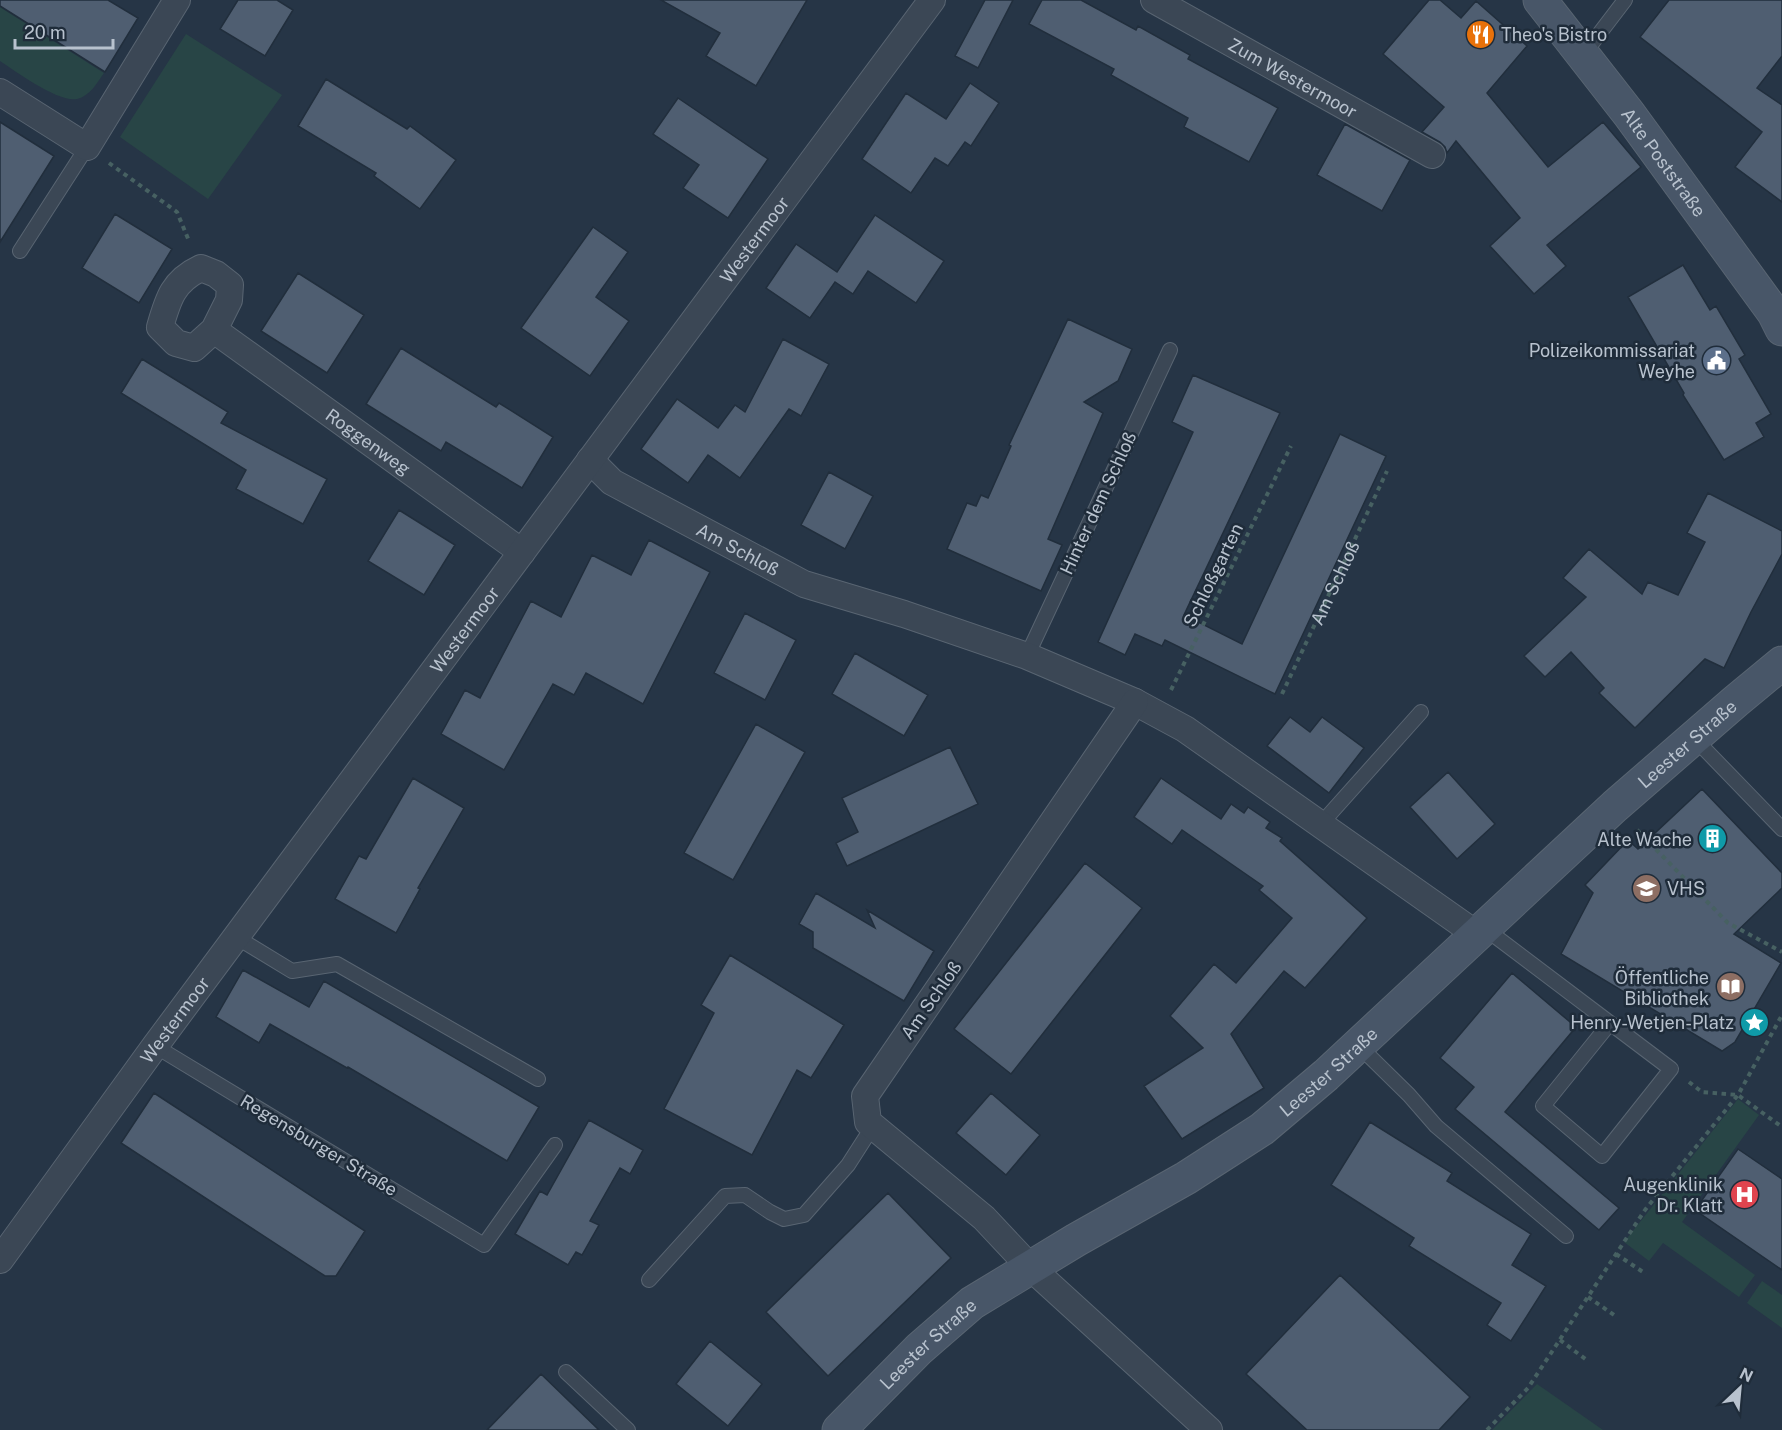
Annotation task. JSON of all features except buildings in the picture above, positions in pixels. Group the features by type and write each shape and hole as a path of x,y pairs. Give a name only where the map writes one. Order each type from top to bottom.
{"street":[{"path":"0,92 87,147 177,0"},
{"name":"Westermoor","path":"0,1260 154,1046 932,0"},
{"name":"Zum Westermoor","path":"1154,0 1432,155"},
{"name":"Alte Poststraße","path":"1540,0 1629,114 1774,313 1782,329"},
{"path":"201,268 216,274 230,285 229,300 214,330 194,348 176,343 160,327 168,300 185,276 201,268"},
{"name":"Roggenweg","path":"214,330 522,552"},
{"name":"Am Schloß","path":"590,460 612,482 804,584 904,614 1027,656 1135,702 1185,729 1320,825 1479,931"},
{"name":"Leester Straße","path":"839,1430 919,1349 963,1310 1030,1267 1186,1178 1262,1129 1326,1075 1615,806 1782,663"},
{"name":"Am Schloß","path":"873,1126 868,1122 865,1096 1135,702"},
{"path":"873,1126 984,1218 1030,1267 1209,1430"}],"lane":[{"path":"1583,55 1625,0"},
{"path":"20,251 87,147"},
{"name":"Hinter dem Schloß","path":"1027,656 1170,350"},
{"path":"1320,825 1421,712"},
{"path":"1693,737 1782,829"},
{"path":"1479,931 1610,1023 1671,1069 1602,1156 1543,1106 1610,1023"},
{"path":"236,937 292,971 337,964 538,1079"},
{"path":"1358,1045 1409,1095 1436,1126 1566,1236"},
{"name":"Regensburger Straße","path":"154,1046 484,1245 555,1145"},
{"path":"649,1280 725,1196 745,1195 784,1219 804,1215 848,1165 873,1126"},
{"path":"567,1372 628,1430"}],"path":[{"path":"87,147 177,212 201,268"},
{"name":"Schloßgarten","path":"1159,715 1291,446"},
{"name":"Am Schloß","path":"1282,694 1387,471"},
{"path":"1615,806 1728,923 1782,952"},
{"path":"1487,1430 1528,1388 1645,1210 1738,1095 1782,1015"},
{"path":"1671,1069 1702,1092 1738,1095 1782,1128"},
{"path":"1616,1254 1646,1274"},
{"path":"1588,1297 1617,1317"},
{"path":"1560,1340 1588,1361"}],"green space":[{"path":"0,7 104,73 93,89 77,99 59,96 0,61"},
{"path":"186,34 282,95 208,199 120,137"},
{"path":"1738,1099 1759,1115 1682,1222 1755,1275 1739,1297 1663,1243 1649,1261 1624,1242"},
{"path":"1762,1281 1782,1295 1782,1328 1747,1303"},
{"path":"1537,1384 1603,1430 1492,1430"}],"place":[{"name":"Theo's Bistro","path":"1480,34"},
{"name":"Polizeikommissariat Weyhe","path":"1716,360"},
{"name":"Alte Wache","path":"1713,839"},
{"name":"VHS","path":"1646,888"},
{"name":"Öffentliche Bibliothek","path":"1730,987"},
{"name":"Henry-Wetjen-Platz","path":"1755,1022"},
{"name":"Augenklinik Dr. Klatt","path":"1744,1194"}]}
